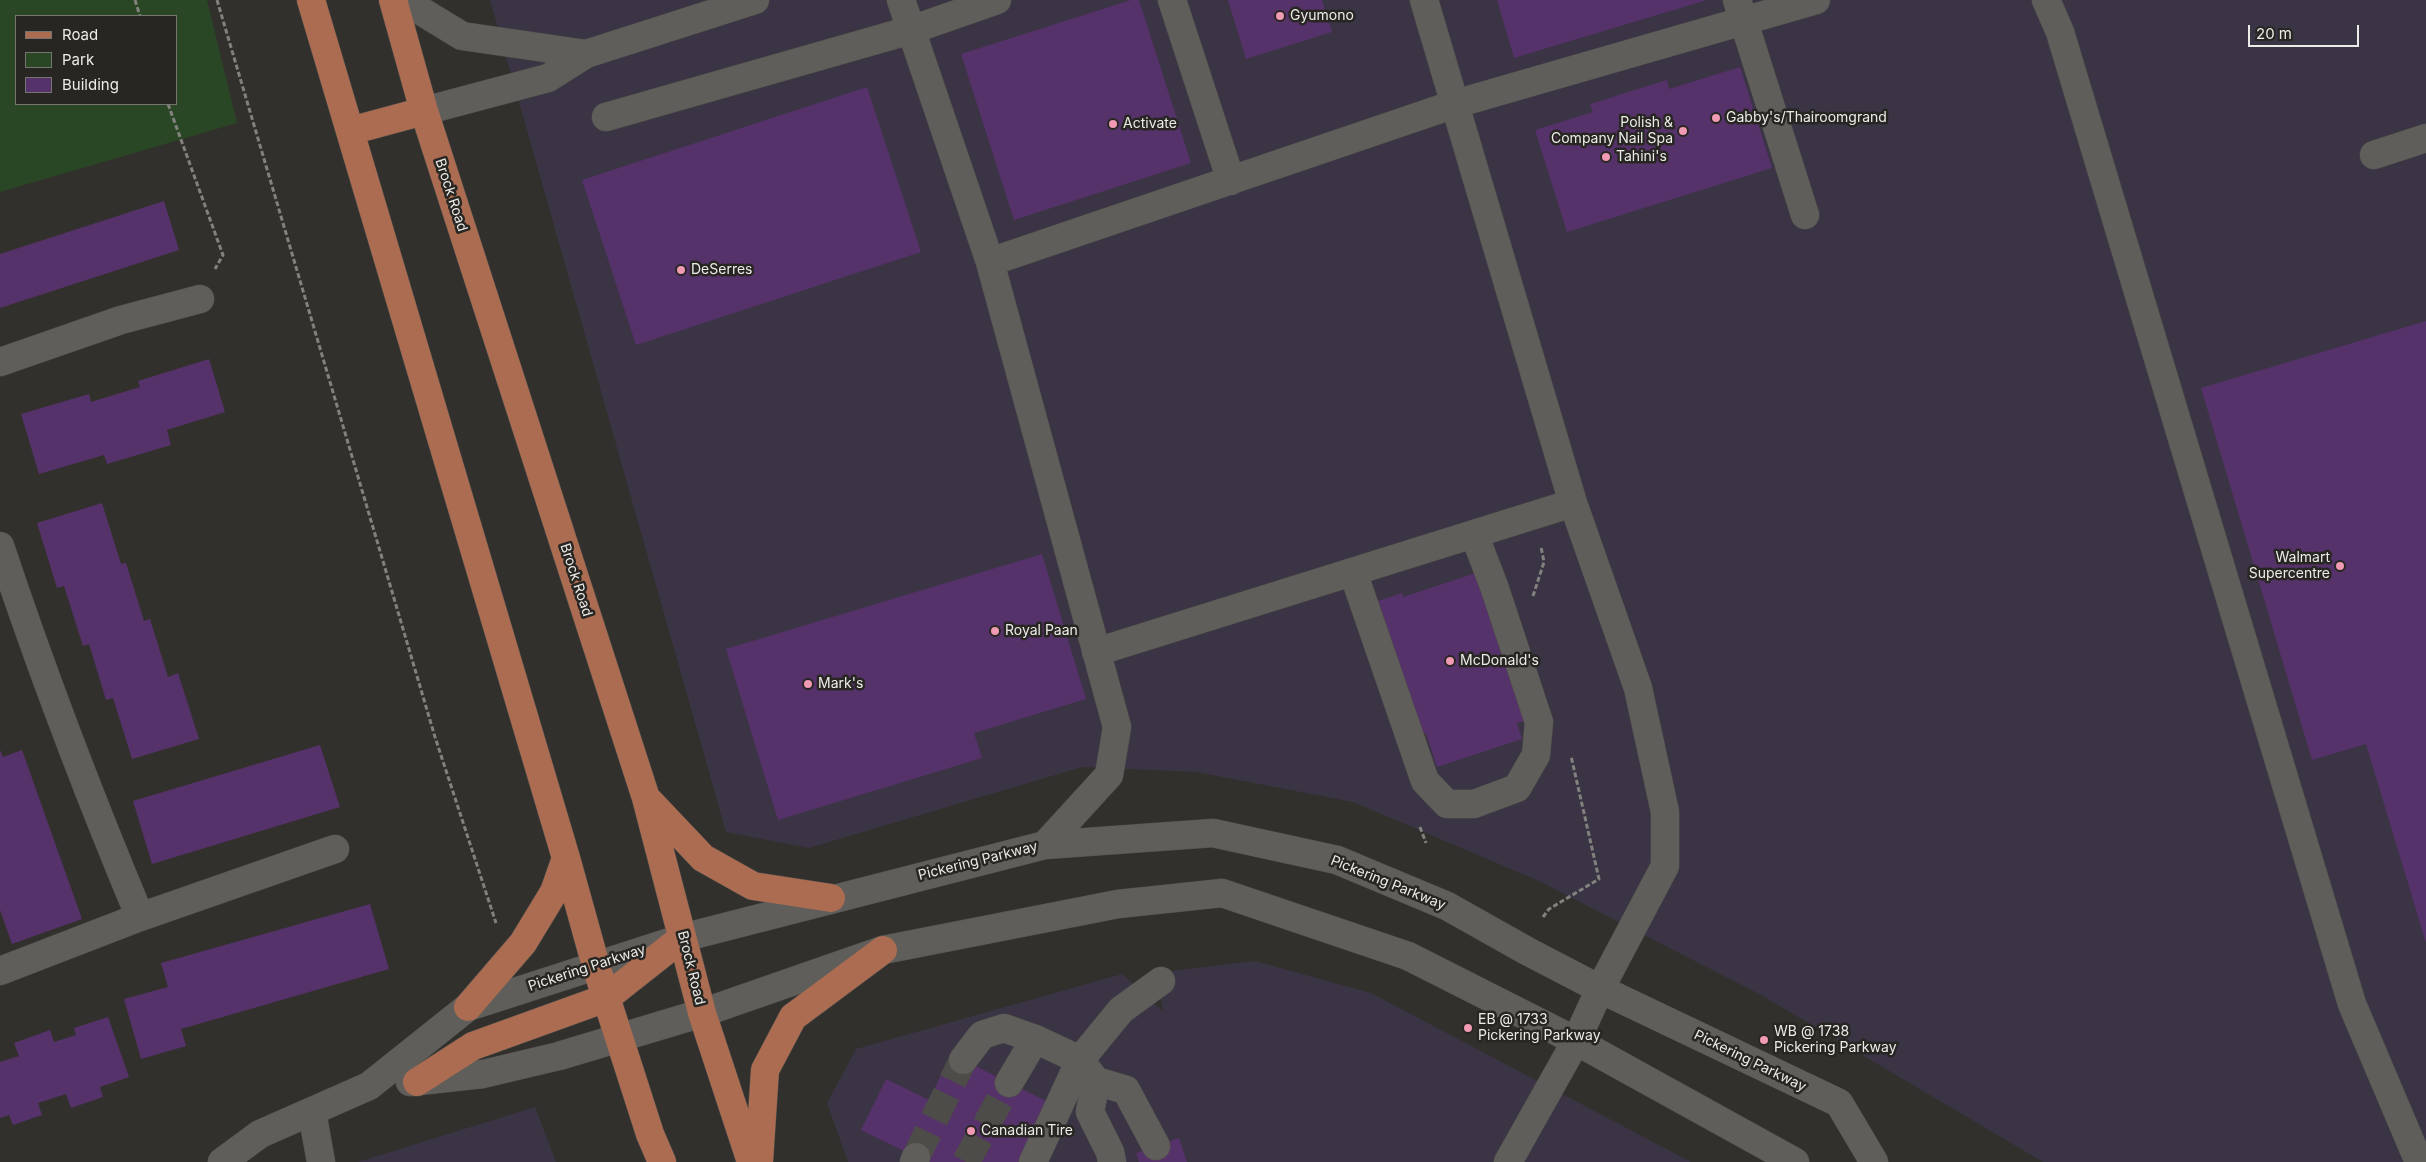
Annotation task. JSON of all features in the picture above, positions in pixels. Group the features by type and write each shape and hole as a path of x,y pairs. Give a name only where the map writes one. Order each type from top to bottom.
{"main road":[{"path":"311,0 566,858 596,966 650,1134 662,1162"},
{"name":"Brock Road","path":"393,0 424,111 646,798 702,1013 751,1162"},
{"path":"350,131 424,111"},
{"path":"646,798 702,858 753,886 831,898"},
{"path":"468,1007 523,943 554,892 566,858"},
{"path":"417,1082 473,1046 606,998 682,938"},
{"path":"759,1162 765,1070 793,1017 883,950"}],"street":[{"path":"403,0 462,36 586,54"},
{"path":"424,111 548,78 586,54 755,0"},
{"path":"901,0 990,262 1117,727 1109,775 1045,845"},
{"path":"606,118 911,30 997,0"},
{"path":"1172,0 1231,181"},
{"path":"1424,0 1573,504 1638,688 1665,812 1665,866 1600,989 1576,1041 1508,1162"},
{"path":"990,262 1455,104 1740,11 1816,0"},
{"path":"2046,0 2060,32 2352,1004 2419,1162"},
{"path":"1740,11 1805,215"},
{"path":"2374,155 2426,138"},
{"path":"0,362 121,320 200,299"},
{"path":"1096,652 1573,504"},
{"path":"1353,572 1425,781 1447,804 1474,804 1517,788 1536,755 1539,722 1494,586 1474,534"},
{"path":"2,556 46,681 94,808 140,917"},
{"name":"Pickering Parkway","path":"222,1162 260,1134 369,1086 468,1007 682,938 831,898 1045,845 1213,833 1337,860 1447,906 1527,952 1600,989 1839,1103 1874,1162"},
{"path":"0,971 140,917 335,849"},
{"name":"Pickering Parkway","path":"369,1086 492,1072 559,1056 618,1036 702,1013 883,950 1118,904 1222,892 1408,956 1576,1041 1795,1162"},
{"path":"1033,1162 1080,1060 1121,1010 1162,981"},
{"path":"963,1060 982,1035 1004,1028 1035,1039 1080,1060 1096,1081 1126,1090 1156,1146"},
{"path":"1009,1083 1035,1039"},
{"path":"1096,1081 1090,1112 1110,1152 1112,1162"},
{"path":"312,1112 321,1162"}],"path":[{"path":"135,0 140,15"},
{"path":"217,0 435,737 496,922 501,926"},
{"path":"168,105 223,255 200,299"}],"shaded area":[{"path":"490,0 2426,0 2426,1162 2043,1162 1761,995 1539,881 1353,802 1196,772 1082,767 809,848 726,832"},
{"path":"1255,961 1371,993 1691,1162 848,1162 827,1103 856,1049 1122,974 1163,1011 1156,973"},
{"path":"535,1107 556,1162 358,1162"}],"green space":[{"path":"0,0 207,0 237,123 0,192"}],"building":[{"path":"1131,0 1139,0 1191,163 1014,220 961,54"},
{"name":"Gyumono","path":"1228,0 1322,0 1332,32 1246,59"},
{"path":"1497,0 1707,0 1514,58"},
{"path":"1740,67 1772,168 1567,232 1535,130 1593,112 1590,104 1667,80 1669,89"},
{"path":"867,87 921,252 636,345 582,180"},
{"path":"164,201 179,250 0,308 0,254"},
{"name":"Walmart Supercentre","path":"2426,321 2426,943 2366,744 2312,760 2201,388"},
{"path":"209,359 225,412 167,430 171,445 107,464 104,455 39,474 21,414 89,394 91,402 140,387 138,381"},
{"path":"102,503 121,564 126,563 144,621 150,619 168,677 178,673 199,739 132,759 113,698 106,700 89,644 83,646 64,586 57,588 37,523"},
{"path":"1042,554 1086,699 974,733 982,758 778,820 726,649"},
{"name":"McDonald's","path":"1476,573 1525,721 1517,723 1522,739 1437,767 1426,733 1419,736 1375,602 1402,593 1403,597"},
{"path":"320,745 340,807 152,864 133,801"},
{"path":"0,750 3,757 22,750 82,919 12,944 0,910"},
{"path":"370,904 389,969 181,1029 186,1046 141,1059 124,999 168,987 161,963"},
{"path":"108,1017 129,1077 100,1087 103,1097 71,1108 66,1094 38,1103 42,1115 13,1125 9,1115 0,1118 0,1062 19,1056 14,1043 50,1030 54,1042 76,1035 74,1028"},
{"path":"951,1054 1050,1103 1021,1162 926,1162 861,1130 886,1079 929,1100"},
{"path":"1179,1138 1187,1162 1139,1162 1136,1153"}],"tunnel":[{"path":"916,1157 963,1060"},
{"path":"966,1162 1009,1083"}],"place":[{"name":"Gyumono","path":"1280,16"},
{"name":"Gabby's/Thairoomgrand","path":"1716,118"},
{"name":"Activate","path":"1113,124"},
{"name":"Polish & Company Nail Spa","path":"1683,131"},
{"name":"Tahini's","path":"1606,157"},
{"name":"DeSerres","path":"681,270"},
{"name":"Walmart Supercentre","path":"2340,566"},
{"name":"Royal Paan","path":"995,631"},
{"name":"McDonald's","path":"1450,661"},
{"name":"Mark's","path":"808,684"},
{"name":"EB @ 1733 Pickering Parkway","path":"1468,1028"},
{"name":"WB @ 1738 Pickering Parkway","path":"1764,1040"},
{"name":"Canadian Tire","path":"971,1131"}]}
